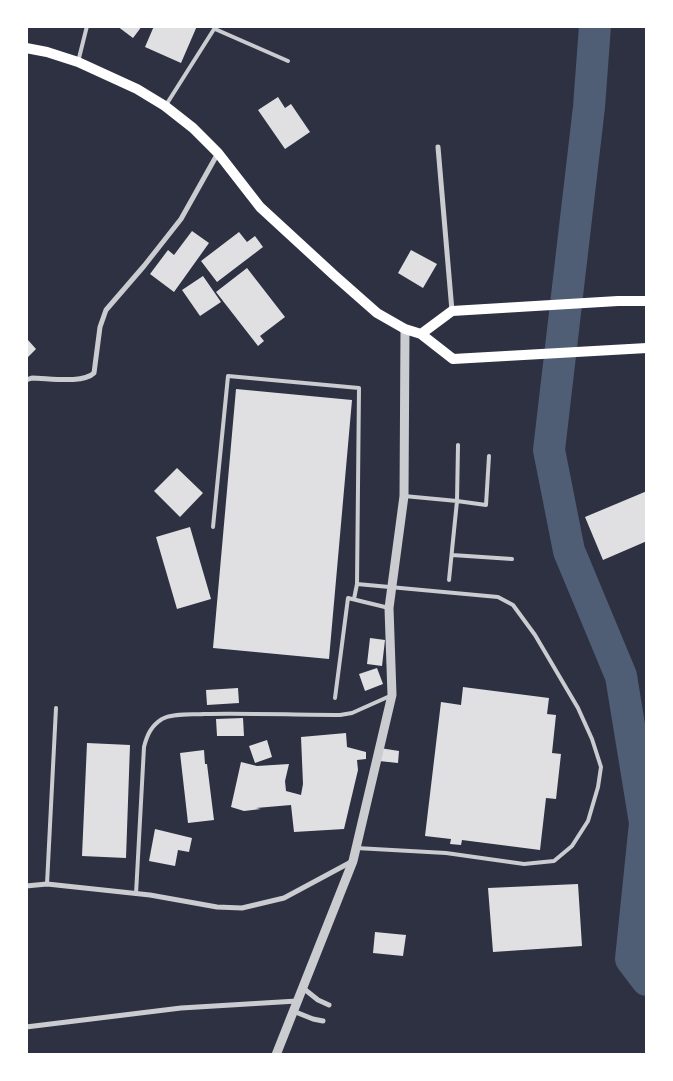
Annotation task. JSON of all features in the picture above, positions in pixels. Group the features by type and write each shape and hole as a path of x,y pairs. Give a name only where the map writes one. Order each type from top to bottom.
{"main road":[{"path":"26,48 47,52 78,62 137,89 166,106 193,128 218,153 260,207 377,313 406,329 421,334 452,359 647,348"},
{"path":"421,334 452,312 618,301 647,301"}],"street":[{"path":"438,147 452,312"},
{"path":"26,380 32,378 90,378 94,373 100,327 106,310 181,219 218,153"},
{"path":"276,1055 353,861 392,695 389,608 404,496 406,329"},
{"path":"26,886 47,884 136,894 217,907 242,908 284,898 353,861"},
{"path":"302,988 318,1000 329,1005"},
{"path":"26,1027 181,1008 297,1001"},
{"path":"293,1011 323,1021"}],"lane":[{"path":"78,62 87,26"},
{"path":"166,106 215,27 288,61"},
{"path":"213,526 228,376 359,388 357,584 354,599"},
{"path":"449,580 457,502 458,445"},
{"path":"404,496 486,505 489,456"},
{"path":"452,555 512,558"},
{"path":"355,848 446,853 524,864 554,861 572,846 588,821 598,787 601,767 592,739 578,708 535,635 513,605 498,597 357,584"},
{"path":"335,698 348,598 389,608"},
{"path":"136,894 144,747 147,735 153,726 164,718 175,715 340,715 352,713 392,695"},
{"path":"47,884 56,708"}],"building":[{"path":"117,26 142,26 133,38"},
{"path":"154,26 197,26 181,63 145,47"},
{"path":"278,97 285,108 291,104 310,132 285,149 258,110"},
{"path":"192,231 209,243 174,292 150,274 168,250 174,255"},
{"path":"239,232 247,242 255,236 263,247 217,282 201,261"},
{"path":"411,250 437,264 423,288 398,273"},
{"path":"247,268 285,317 260,336 264,341 258,346 216,292"},
{"path":"203,276 221,302 200,316 182,290"},
{"path":"28,340 36,349 26,359 26,342"},
{"path":"236,389 352,400 329,659 213,648"},
{"path":"177,468 203,493 180,517 154,491"},
{"path":"647,491 647,541 603,560 585,517"},
{"path":"190,527 211,599 177,609 156,537"},
{"path":"370,638 385,640 382,666 367,664"},
{"path":"377,668 383,684 365,691 359,674"},
{"path":"463,687 549,698 547,714 556,715 552,753 561,754 556,799 546,798 540,850 462,840 461,845 450,844 451,839 425,836 441,702 461,705"},
{"path":"238,688 239,703 207,705 206,690"},
{"path":"243,718 244,736 217,736 216,719"},
{"path":"346,733 347,747 366,752 366,759 357,760 358,770 344,829 294,832 291,805 244,811 231,807 241,762 257,766 289,764 285,781 286,791 301,795 303,784 301,737"},
{"path":"267,740 272,757 255,763 249,746"},
{"path":"87,743 130,745 126,858 82,856"},
{"path":"380,748 399,751 398,763 379,761"},
{"path":"204,750 214,820 188,823 180,753"},
{"path":"155,829 192,838 189,852 178,850 175,866 149,861"},
{"path":"578,884 582,946 493,952 488,888"},
{"path":"375,932 406,935 403,956 373,953"}],"waterway":[{"path":"595,26 589,107 549,450 569,551 621,676 645,823 631,959 647,980"}]}
